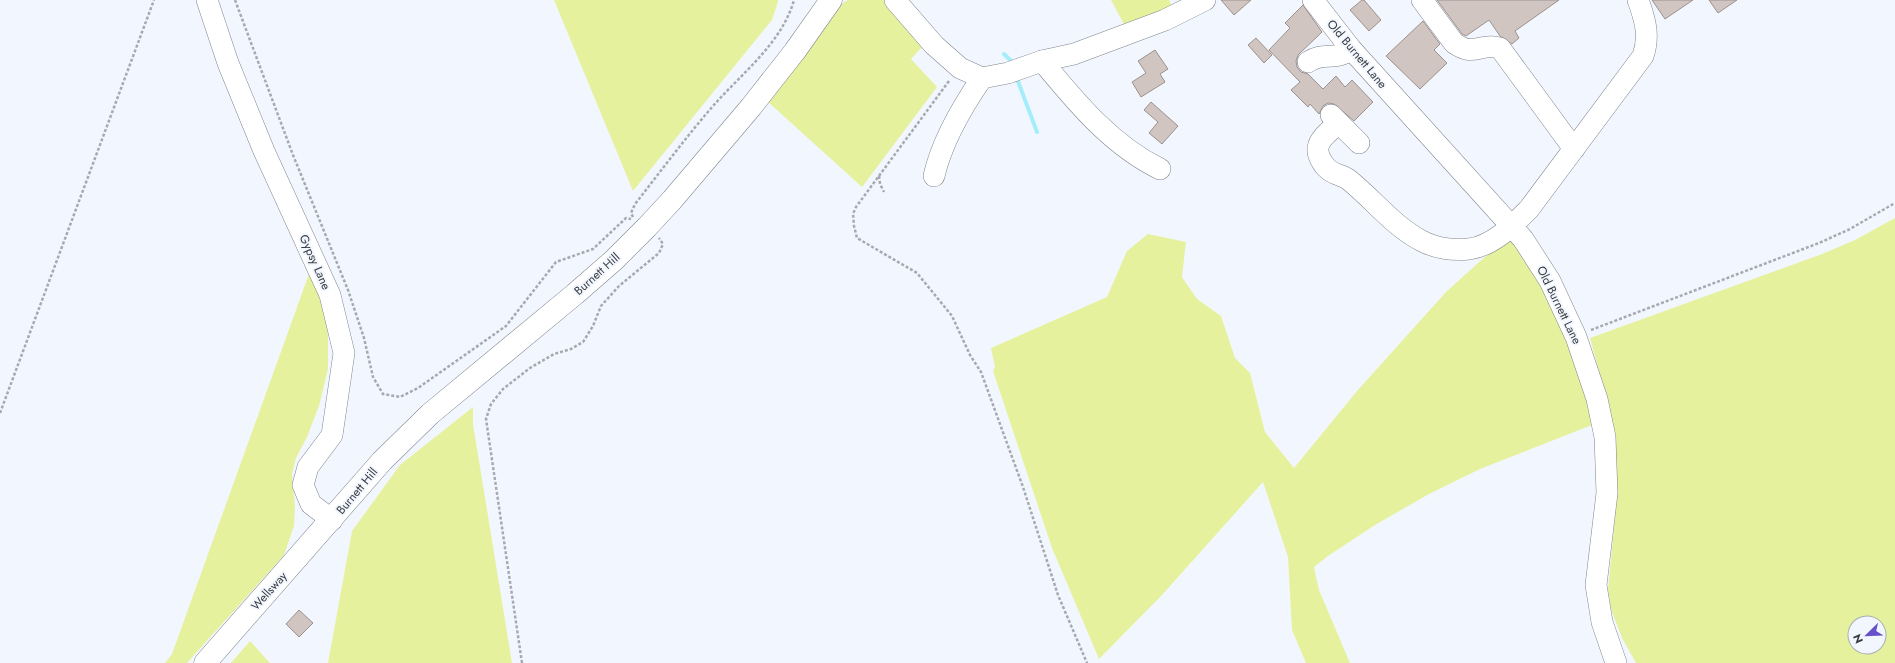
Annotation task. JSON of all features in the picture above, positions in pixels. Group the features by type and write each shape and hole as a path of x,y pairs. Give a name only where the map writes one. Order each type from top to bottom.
{"main road":[{"name":"Burnett Hill","path":"332,520 382,461 430,414 614,260 640,224 672,200 751,107 831,0"},
{"name":"Wellsway","path":"205,663 332,520"}],"street":[{"name":"Gypsy Lane","path":"207,0 228,63 249,114 330,295 344,353 332,435 308,467 303,485 311,504 332,520"},
{"path":"895,0 934,44 960,68 982,78 1008,72 1042,61 1074,54 1165,20 1205,0"},
{"name":"Old Burnett Lane","path":"1313,0 1351,49 1523,239 1550,281 1576,337 1597,400 1605,436 1607,493 1596,585 1602,622 1616,663"},
{"path":"1422,0 1454,43 1461,48 1468,51 1484,46 1500,48 1574,149"},
{"path":"1359,143 1335,119 1321,140 1317,149 1322,162 1329,170 1348,179 1396,224 1422,241 1447,249 1469,249 1480,246 1512,226 1529,209 1643,56 1647,44 1647,31 1638,0"},
{"path":"1308,62 1320,56 1337,56 1351,49"},
{"path":"1042,61 1081,109 1142,160 1160,169"},
{"path":"934,176 939,154 963,108 982,78"}],"path":[{"path":"0,413 154,0"},
{"path":"235,0 293,155 348,290 364,338 373,377 383,394 400,397 418,388 506,326 556,262 593,249 626,218 657,234 663,244 659,253 618,286 601,306 593,326 583,342 554,354 530,368 508,385 491,404 486,419 522,663"},
{"path":"640,224 631,213 635,204 712,107 776,38 790,16 794,0"},
{"path":"960,68 879,175 853,214 854,226 857,238 917,273 952,316 970,355 981,372 1023,487 1058,595 1087,663"},
{"path":"879,175 880,184 884,192"},
{"path":"1576,337 1819,243 1850,229 1895,203"}],"green space":[{"path":"554,0 778,0 778,2 772,20 633,191"},
{"path":"848,0 886,0 925,44 911,59 937,87 862,187 767,101 843,3"},
{"path":"1111,0 1169,0 1173,8 1126,28"},
{"path":"1895,218 1895,663 1636,663 1622,638 1611,609 1608,590 1615,517 1616,453 1611,415 1590,338 1822,254 1855,240"},
{"path":"1148,234 1186,242 1182,277 1197,299 1221,316 1235,358 1250,373 1265,432 1294,468 1357,391 1446,292 1509,235 1537,279 1562,326 1581,374 1588,399 1592,425 1480,469 1429,494 1375,525 1314,567 1319,590 1350,663 1306,663 1292,630 1288,557 1263,482 1162,595 1099,659 1052,548 993,371 995,367 991,348 1107,297 1127,251"},
{"path":"310,271 324,311 328,335 328,369 319,406 307,437 296,458 292,474 295,506 294,526 284,555 187,663 165,663 172,654"},
{"path":"473,407 473,424 512,663 328,663 352,531 400,465"},
{"path":"250,641 270,663 231,663"}],"building":[{"path":"1221,0 1251,0 1234,15"},
{"path":"1364,0 1381,20 1369,31 1350,10"},
{"path":"1437,0 1559,0 1515,31 1519,38 1512,44 1500,36 1489,20 1466,36 1462,34"},
{"path":"1652,0 1693,0 1665,19"},
{"path":"1709,0 1737,0 1718,13"},
{"path":"1303,5 1322,32 1298,55 1296,61 1297,67 1301,72 1308,74 1323,89 1336,76 1345,87 1352,80 1373,102 1354,121 1334,104 1328,103 1323,106 1319,114 1310,104 1308,107 1291,90 1300,82 1269,50 1290,28 1285,23"},
{"path":"1423,21 1440,44 1434,50 1447,63 1420,89 1386,56"},
{"path":"1256,38 1272,55 1264,63 1248,45"},
{"path":"1155,50 1168,69 1160,74 1165,82 1141,97 1132,82 1146,73 1138,61"},
{"path":"1151,102 1178,126 1162,144 1149,133 1158,122 1144,110"},
{"path":"299,610 313,623 299,637 286,624"}],"waterway":[{"path":"1004,54 1012,62"},
{"path":"1016,76 1037,132"}]}
